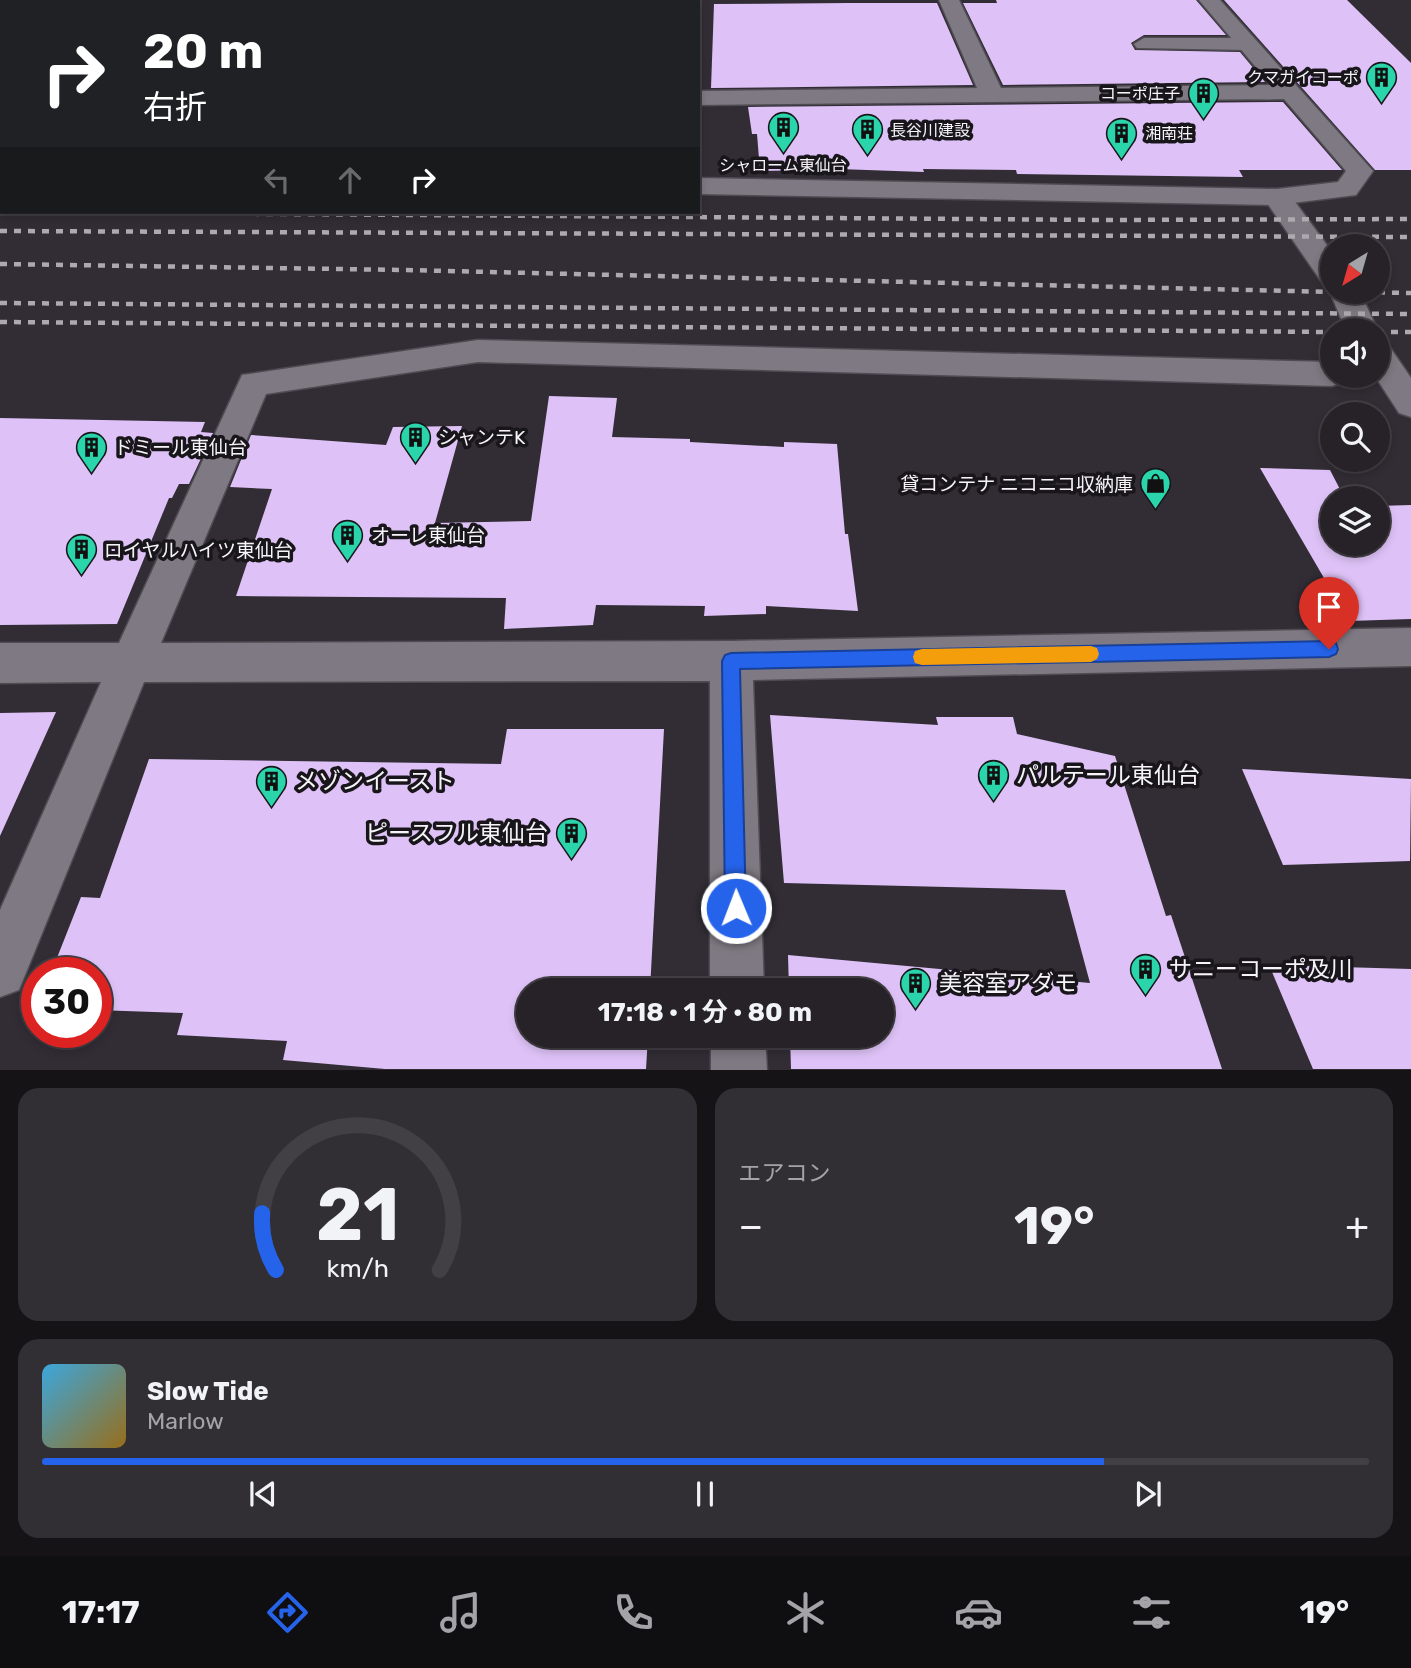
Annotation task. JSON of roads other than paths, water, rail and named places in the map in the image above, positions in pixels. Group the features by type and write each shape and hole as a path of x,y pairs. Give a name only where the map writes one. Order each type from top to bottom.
{"street":[{"path":"949,0 991,93"},
{"path":"700,186 1277,197 1346,189 1360,171 1209,0"},
{"path":"700,98 1290,92"},
{"path":"1277,197 1320,257"},
{"path":"0,971 254,384 478,351 1320,374"},
{"path":"0,663 731,661 1411,647"},
{"path":"731,661 737,978"},
{"path":"738,1048 739,1069"}],"lane":[{"path":"1144,44 1248,44"}],"railway":[{"path":"276,214 1103,220 1411,219"},
{"path":"0,231 1411,237"},
{"path":"0,264 406,270 1320,292"},
{"path":"1390,293 1411,293"},
{"path":"0,303 1411,314"},
{"path":"0,322 1320,332"},
{"path":"1390,332 1411,332"}],"place":[{"name":"クマガイコーポ","path":"1382,104"},
{"name":"コーポ庄子","path":"1203,120"},
{"name":"シャローム東仙台","path":"783,155"},
{"name":"長谷川建設","path":"867,157"},
{"name":"湘南荘","path":"1122,160"},
{"name":"シャンテK","path":"415,464"},
{"name":"ドミール東仙台","path":"91,474"},
{"name":"貸コンテナ ニコニコ収納庫","path":"1156,511"},
{"name":"オーレ東仙台","path":"348,562"},
{"name":"ロイヤルハイツ東仙台","path":"81,577"},
{"name":"パルテール東仙台","path":"993,802"},
{"name":"メゾンイースト","path":"272,808"},
{"name":"ピースフル東仙台","path":"571,860"},
{"name":"サニーコーポ及川","path":"1146,996"},
{"name":"美容室アダモ","path":"916,1010"}]}
